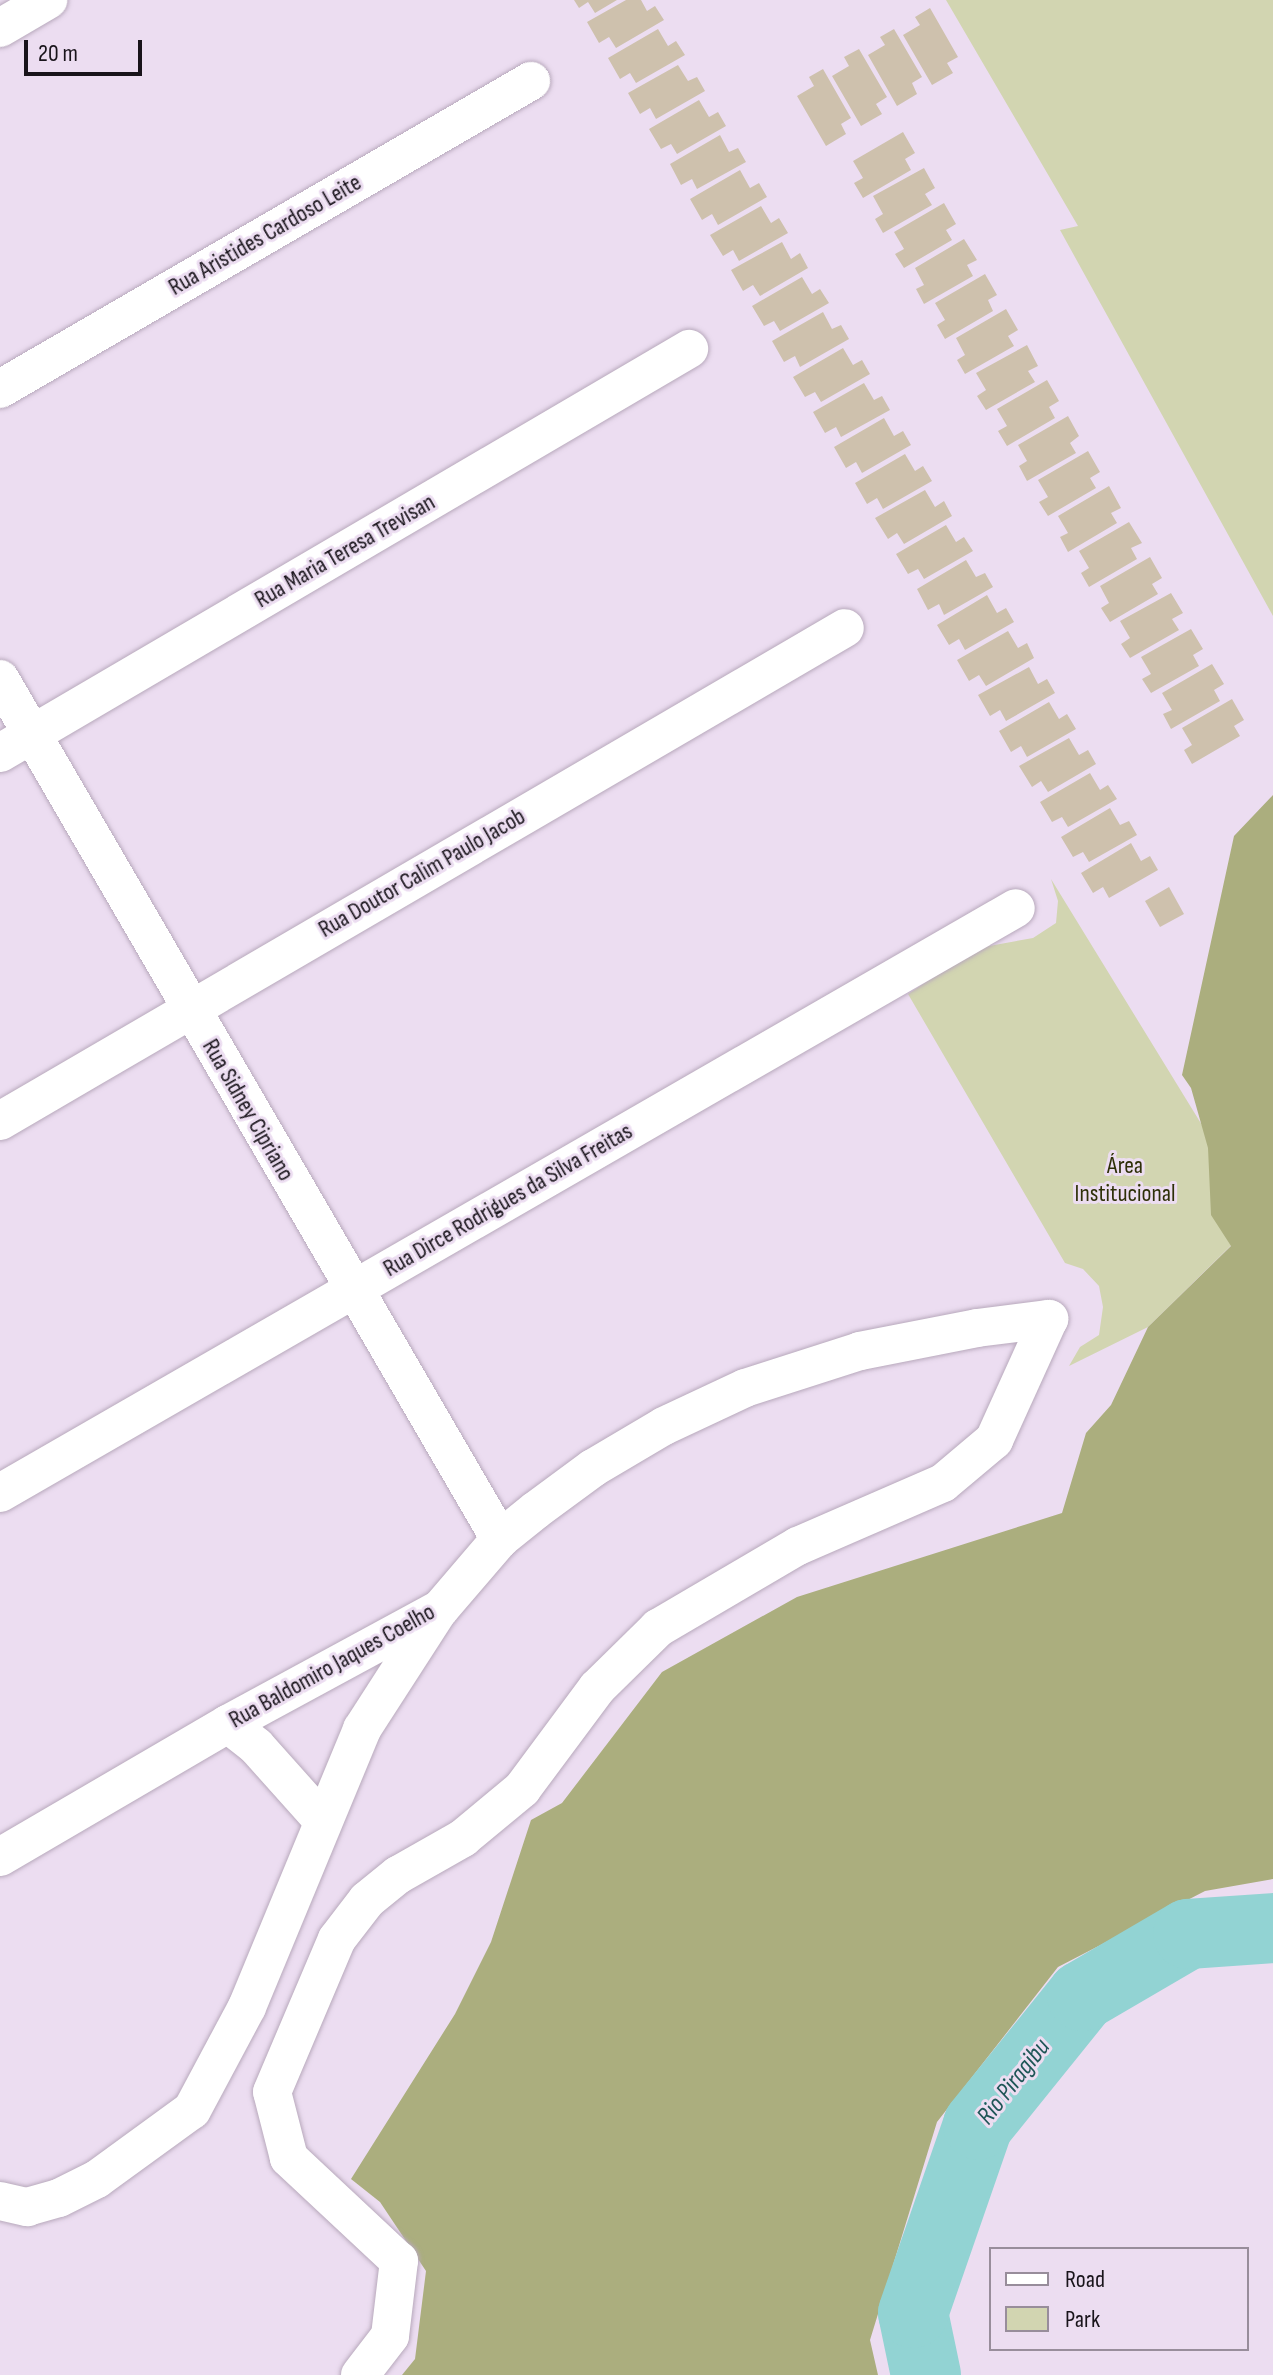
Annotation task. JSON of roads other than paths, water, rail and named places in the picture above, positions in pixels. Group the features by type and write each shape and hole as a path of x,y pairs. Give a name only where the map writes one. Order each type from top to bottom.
{"street":[{"path":"0,28 48,0"},
{"name":"Rua Aristides Cardoso Leite","path":"0,389 531,81"},
{"name":"Rua Maria Teresa Trevisan","path":"16,744 689,349"},
{"name":"Rua Doutor Calim Paulo Jacob","path":"0,1121 845,628"},
{"name":"Rua Sidney Cipriano","path":"0,679 16,744 190,1009 500,1539"},
{"name":"Rua Dirce Rodrigues da Silva Freitas","path":"0,1493 1016,908"},
{"name":"Rua Baldomiro Jaques Coelho","path":"0,1857 228,1724 440,1609 500,1539 593,1468 664,1426 745,1388 860,1351 977,1328 1049,1319 994,1440 943,1483 798,1546 658,1628 597,1688 522,1789 463,1838 398,1875 367,1900 337,1939 272,2092 289,2158 399,2261 390,2336 360,2375"},
{"path":"0,2201 27,2207 59,2198 97,2179 192,2110 247,2007 362,1729 440,1609"},
{"path":"228,1724 256,1746 323,1821"}],"waterway":[{"name":"Rio Piragibu","path":"926,2375 913,2313 978,2125 1082,1996 1188,1934 1273,1928"}],"park label":[{"name":"Área Institucional","path":"1125,1180"}]}
